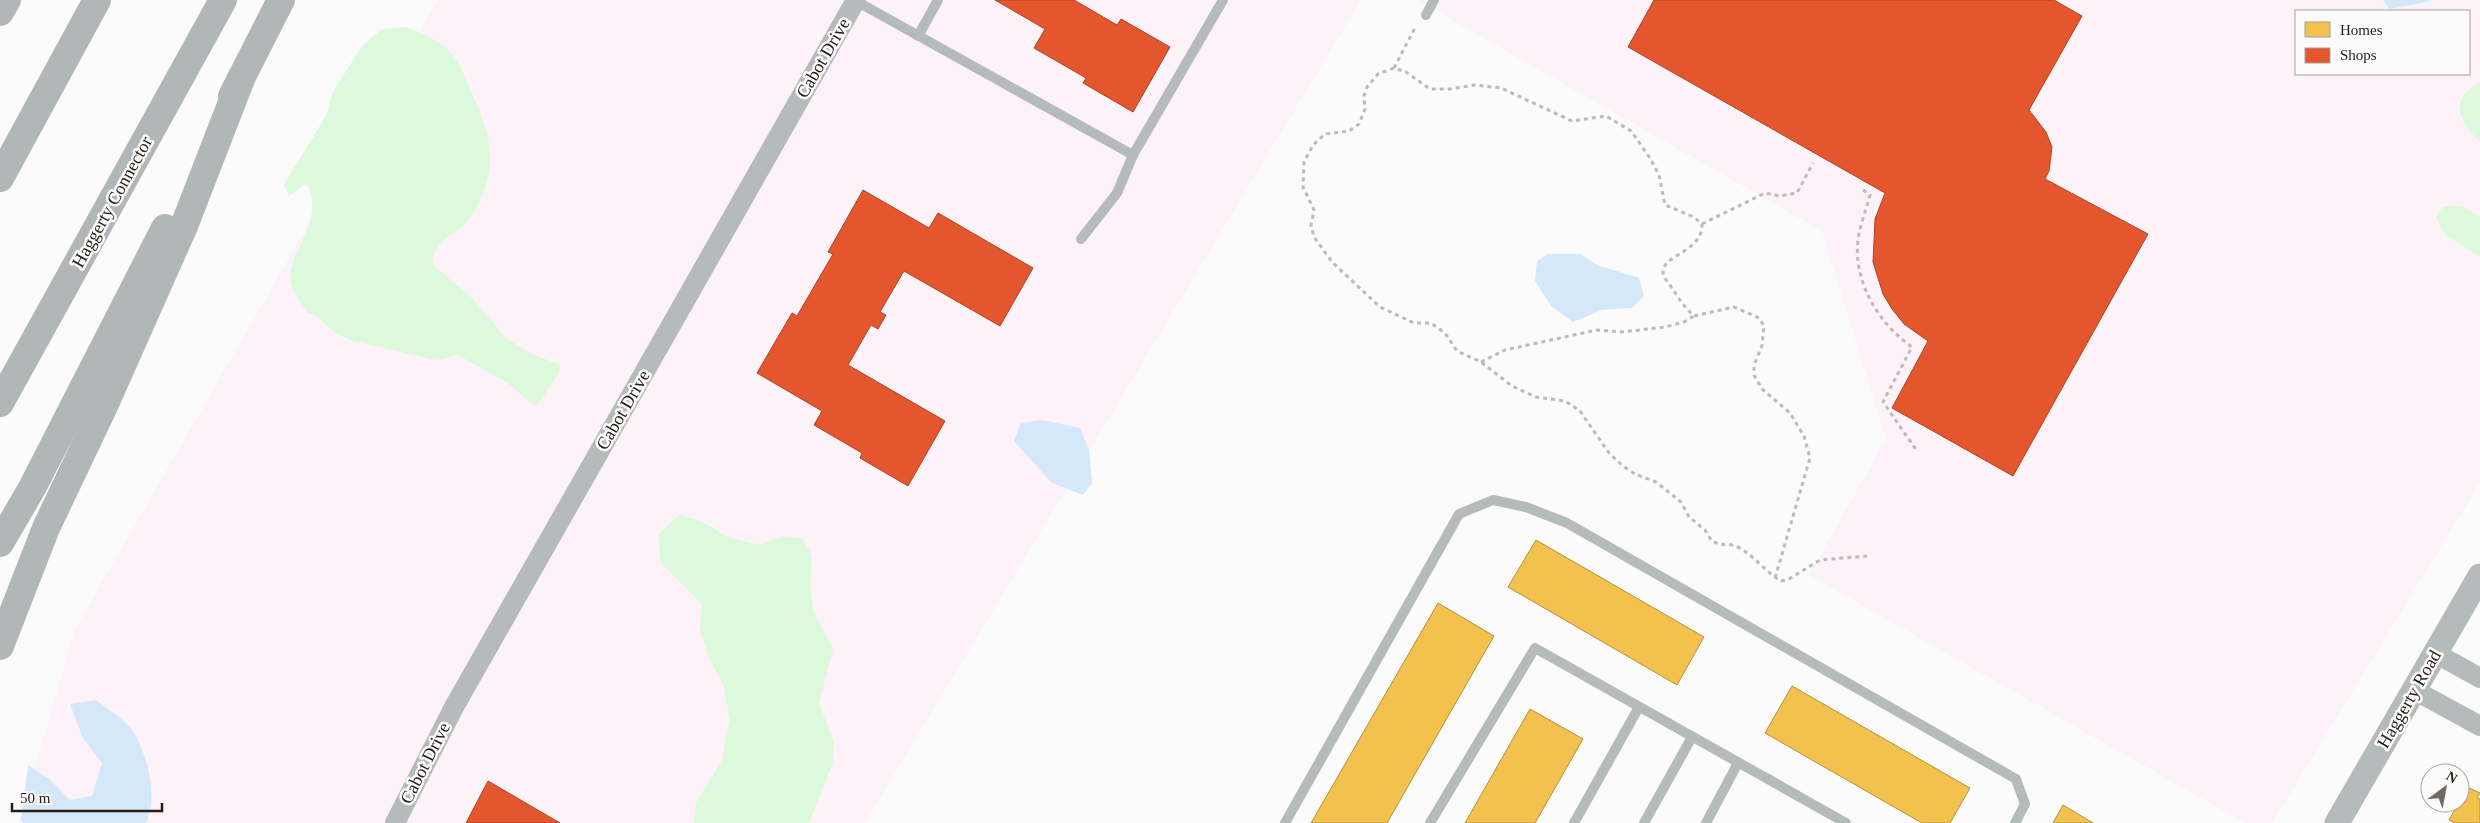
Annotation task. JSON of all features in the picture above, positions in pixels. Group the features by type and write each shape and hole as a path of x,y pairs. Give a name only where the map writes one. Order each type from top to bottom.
{"highway":[{"path":"0,12 7,0"},
{"path":"0,178 97,0"},
{"name":"Haggerty Connector","path":"0,403 223,0"},
{"path":"0,543 32,488 281,0"},
{"path":"0,646 46,528 104,406 184,226 241,79"}],"street":[{"name":"Cabot Drive","path":"395,823 454,707 855,0"},
{"name":"Haggerty Road","path":"2337,823 2480,576"},
{"path":"2435,653 2480,678"},
{"path":"2414,690 2480,726"}],"lane":[{"path":"855,0 1133,155"},
{"path":"918,36 938,0"},
{"path":"1081,239 1118,193 1133,155 1223,0"},
{"path":"1426,15 1434,0"},
{"path":"1285,823 1459,514 1493,500 1526,507 1567,523 2016,780 2025,804 2015,823"},
{"path":"1430,823 1535,648 1846,823"},
{"path":"1574,823 1639,707"},
{"path":"1644,823 1692,737"},
{"path":"1706,823 1738,763"}],"path":[{"path":"1394,68 1415,28 1426,15"},
{"path":"1694,316 1679,302 1662,274 1663,268 1669,261 1682,254 1703,234 1702,224 1694,217 1665,205 1659,175 1640,143 1631,131 1606,116 1572,121 1502,88 1474,85 1450,89 1430,89 1406,72 1394,68 1378,74 1367,87 1364,96 1365,109 1359,124 1349,131 1325,134 1313,145 1304,162 1304,187 1314,210 1311,225 1314,237 1332,262 1380,307 1414,323 1431,323 1445,333 1457,351 1481,362 1512,386 1536,397 1565,401 1580,411 1609,452 1623,466 1635,474 1656,482 1681,502 1689,517 1705,530 1711,540 1720,545 1728,543 1742,548 1775,578 1781,581 1790,578 1820,560 1866,556"},
{"path":"1702,224 1764,193 1780,196 1797,193 1813,162"},
{"path":"1863,190 1870,195 1858,242 1859,264 1864,287 1885,321 1912,347 1883,402 1917,451"},
{"path":"1481,362 1505,350 1597,330 1622,332 1665,327 1684,322 1694,316 1734,307 1759,318 1764,326 1762,346 1754,365 1754,376 1762,389 1790,413 1804,436 1810,458 1775,578"}],"shaded area":[{"path":"438,0 1361,0 865,823 19,823 75,629"},
{"path":"1417,0 2480,0 2480,483 2272,823 2245,823 1809,575 1886,439 1822,231"}],"green space":[{"path":"405,27 436,41 454,56 483,121 490,152 487,182 480,199 468,221 439,245 432,258 434,266 473,299 505,337 530,353 560,365 558,375 537,405 530,403 508,383 458,355 437,360 353,341 336,333 312,313 308,313 292,287 291,274 293,264 309,224 312,213 312,201 310,189 305,184 289,196 284,186 286,181 326,116 333,91 363,45 382,29"},
{"path":"2480,82 2480,142 2466,126 2462,118 2460,103 2463,96"},
{"path":"2443,206 2461,206 2480,217 2480,257 2446,235 2436,218"},
{"path":"680,514 704,523 727,537 759,545 781,536 803,539 812,556 810,588 814,613 833,649 819,703 834,742 833,762 809,823 694,823 696,803 722,760 730,719 723,684 708,656 700,629 702,604 660,562 659,534"}],"water":[{"path":"2383,0 2429,0 2427,2 2389,9"},
{"path":"1548,254 1581,254 1597,265 1639,278 1644,296 1632,308 1602,310 1573,322 1551,306 1535,281 1537,261"},
{"path":"1042,420 1080,428 1089,450 1092,483 1083,495 1052,483 1014,441 1021,423"},
{"path":"96,700 129,726 142,750 150,776 151,789 150,813 146,823 23,823 21,820 28,765 48,778 70,800 92,796 102,763 83,738 70,704"}],"building: Homes":[{"path":"1536,540 1704,637 1677,685 1508,587"},
{"path":"1438,603 1494,636 1387,823 1311,823"},
{"path":"1792,686 1970,788 1950,823 1922,823 1765,733"},
{"path":"1530,709 1583,739 1535,823 1465,823"},
{"path":"2470,788 2480,793 2477,798 2480,799 2480,823 2455,823 2449,820 2453,813 2470,813"},
{"path":"2063,805 2093,823 2053,823"}],"building: Shops":[{"path":"995,0 1074,0 1117,25 1121,19 1170,47 1133,112 1083,83 1086,78 1034,48 1045,29"},
{"path":"1654,0 2054,0 2082,16 2029,110 2046,132 2052,147 2049,171 2045,179 2148,234 2013,476 1892,408 1928,341 1904,324 1892,309 1883,294 1873,262 1875,219 1885,193 1628,47"},
{"path":"863,190 929,228 938,213 1033,268 1000,326 904,271 880,312 886,315 878,329 871,325 848,365 945,421 908,486 860,458 862,453 814,425 822,411 757,373 792,313 797,316 833,254 828,252"},
{"path":"488,781 560,823 466,823"}]}
